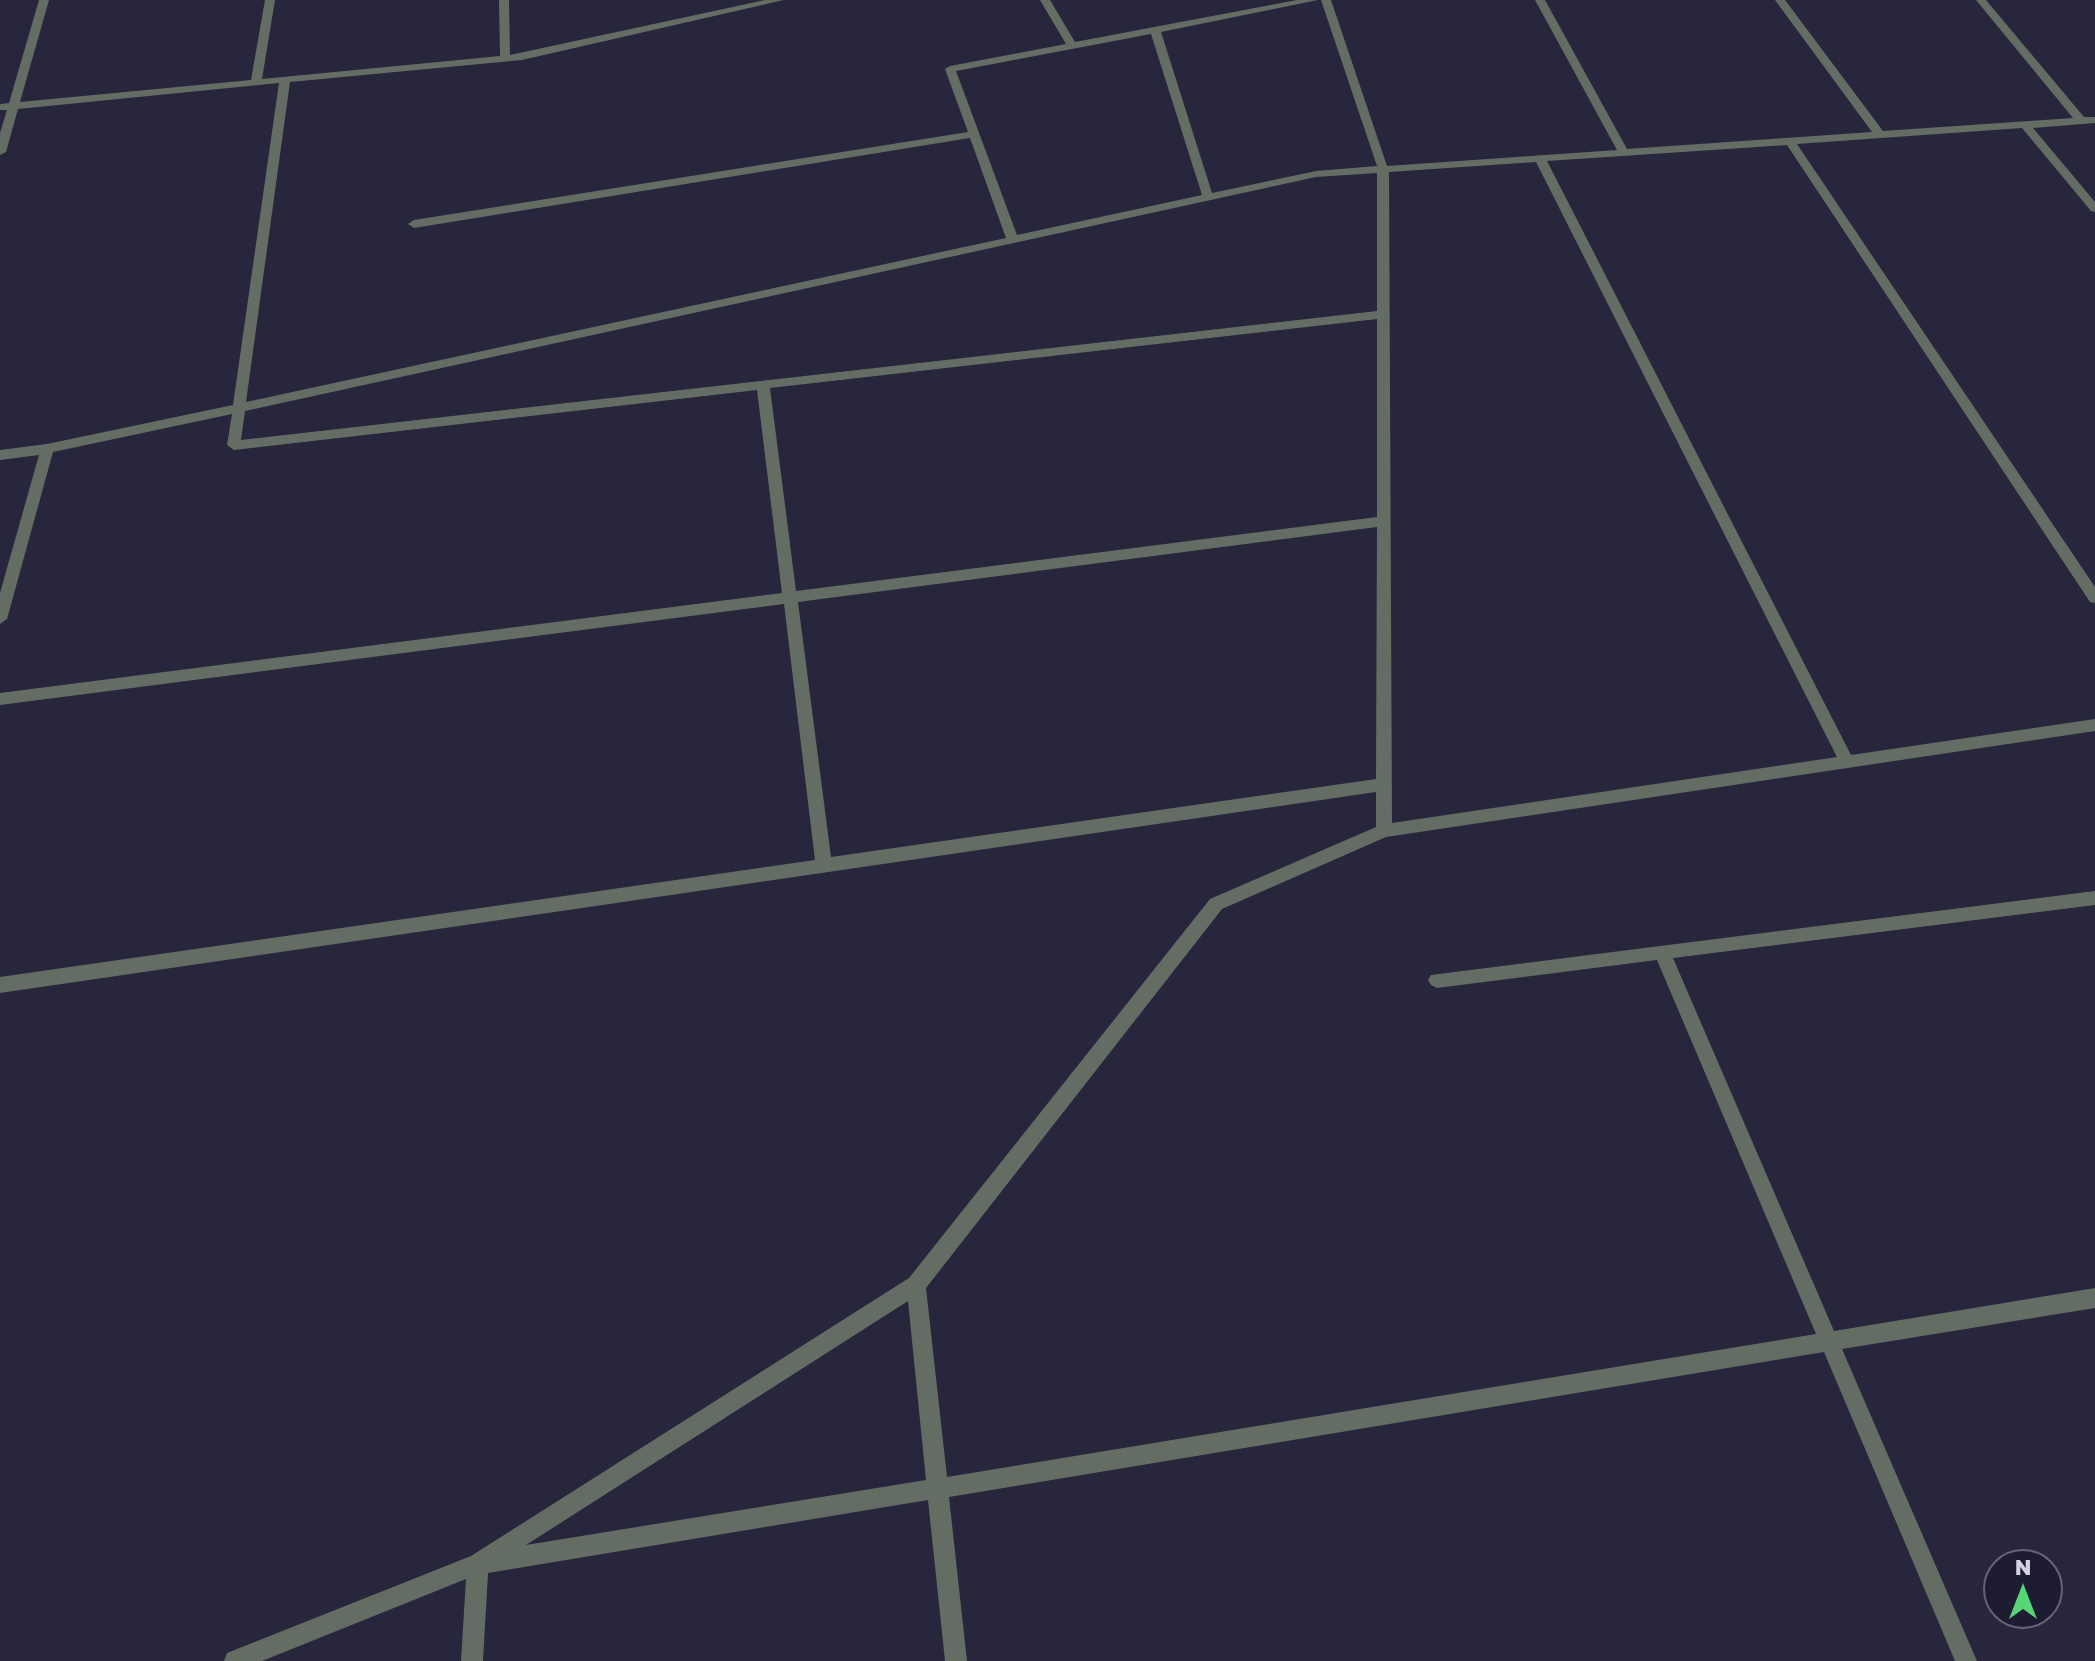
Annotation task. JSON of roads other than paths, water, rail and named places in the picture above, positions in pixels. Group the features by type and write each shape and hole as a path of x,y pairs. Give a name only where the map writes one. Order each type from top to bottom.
{"street":[{"path":"0,152 6,106 44,0"},
{"path":"256,83 270,0"},
{"path":"504,0 505,59"},
{"path":"6,106 505,59 732,5 779,0"},
{"path":"1045,0 1072,46"},
{"path":"1013,240 950,69 1313,0"},
{"path":"1326,0 1383,169 1384,831"},
{"path":"1540,0 1624,153"},
{"path":"1780,0 1880,135"},
{"path":"1981,0 2088,120"},
{"path":"1155,30 1208,197"},
{"path":"285,80 234,445 1383,314"},
{"path":"0,455 47,449 1316,174 2088,120"},
{"path":"2025,125 2095,209"},
{"path":"414,224 974,134"},
{"path":"1790,141 2095,598"},
{"path":"1540,158 1847,762"},
{"path":"763,385 824,865"},
{"path":"0,619 47,449"},
{"path":"0,699 1384,521"},
{"path":"235,1661 478,1564 916,1285 1216,904 1384,831 2095,725"},
{"path":"0,985 1384,784"},
{"path":"1437,980 2095,898"},
{"path":"1662,952 1966,1661"},
{"path":"916,1285 956,1661"},
{"path":"478,1564 2095,1298"},
{"path":"472,1661 478,1564"}]}
